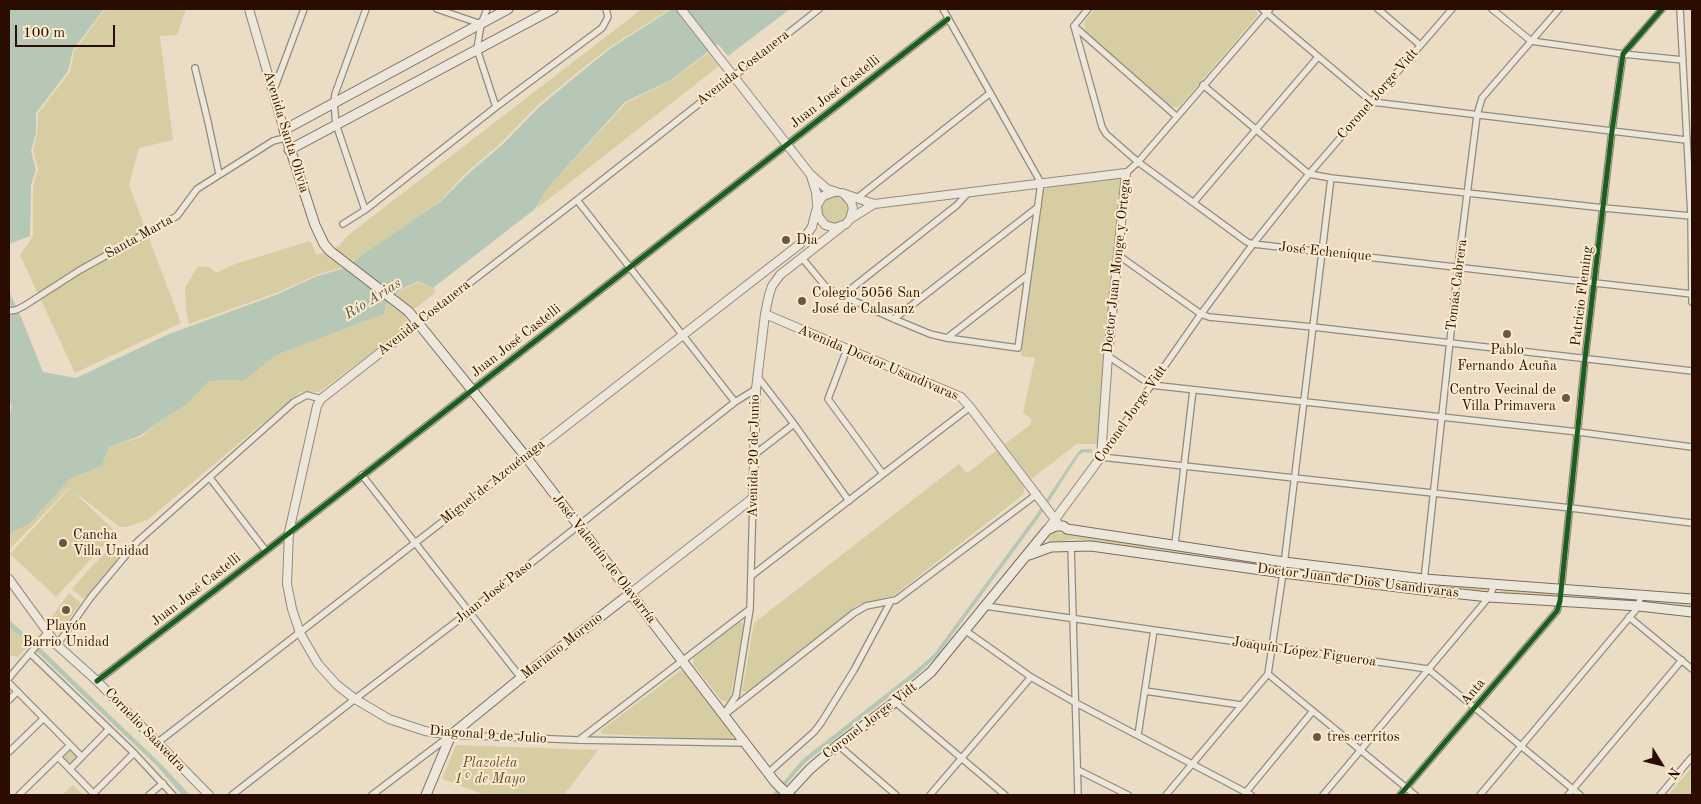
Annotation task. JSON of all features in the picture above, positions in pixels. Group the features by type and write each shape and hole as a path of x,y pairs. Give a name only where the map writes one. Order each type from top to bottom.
{"main road":[{"name":"Santa Marta","path":"284,134 334,103 508,9"},
{"path":"289,150 553,9"},
{"name":"Avenida Santa Olivia","path":"284,134 319,235 330,251"},
{"name":"José Valentín de Olavarría","path":"330,251 408,312 418,323 526,457 786,794"},
{"path":"1053,547 1045,540 1046,531 1052,527 1065,528 1071,546"},
{"name":"Doctor Juan de Dios Usandivaras","path":"1065,528 1284,562 1424,579 1692,600"},
{"name":"Coronel Jorge Vidt","path":"786,794 838,745 931,672 1046,531"},
{"name":"Doctor Juan de Dios Usandivaras","path":"1027,556 1053,547 1092,546 1283,573 1423,590 1489,597 1639,606 1692,612"},
{"name":"Mariano Moreno","path":"451,735 631,593"},
{"path":"426,795 451,735"}],"street":[{"name":"Avenida Santa Olivia","path":"249,9 284,134"},
{"path":"273,92 304,9"},
{"path":"364,210 336,124 334,103 335,94 366,9"},
{"path":"437,9 481,24"},
{"path":"486,9 481,24 477,49 496,107"},
{"path":"344,224 602,28 608,17 606,9"},
{"path":"681,9 786,145 810,174 827,189 874,204 1126,172"},
{"name":"Avenida Costanera","path":"320,398 577,200 819,9"},
{"path":"802,258 826,287 842,296 930,334 1018,348 1041,182 989,94 943,9"},
{"path":"1088,9 1074,26 1176,116"},
{"path":"1378,9 1420,45"},
{"name":"Coronel Jorge Vidt","path":"1046,531 1253,244 1309,174 1452,9"},
{"path":"1492,9 1531,41 1622,54 1683,60"},
{"name":"Tomás Cabrera","path":"1423,590 1458,267 1477,115 1482,98 1559,9"},
{"path":"1622,54 1662,9"},
{"path":"1680,9 1691,216 1692,302"},
{"path":"1266,10 1372,102 1686,140"},
{"name":"Doctor Juan Monge y Ortega","path":"1101,457 1108,356 1126,172 1138,162 1266,10"},
{"name":"Juan José Castelli","path":"97,681 473,390 948,18"},
{"name":"José Echenique","path":"1074,26 1102,127 1110,138 1138,162 1247,242 1692,294"},
{"name":"Patricio Fleming","path":"1560,602 1622,54"},
{"path":"1194,202 1318,57"},
{"path":"194,68 219,174"},
{"path":"1203,85 1309,174 1331,178 1691,216"},
{"path":"856,199 989,94"},
{"name":"Santa Marta","path":"9,311 24,306 80,270 177,216 197,189 284,134"},
{"path":"810,174 818,216 825,225 836,228 841,227 874,204"},
{"path":"1166,795 1268,674 1283,573 1331,178"},
{"path":"817,208 823,196 832,192 840,192 851,202 852,214 850,219"},
{"path":"842,296 957,205 968,193"},
{"path":"577,200 735,402"},
{"path":"894,319 1038,207"},
{"name":"Miguel de Azcuénaga","path":"157,743 800,244 812,227 817,208"},
{"name":"Avenida 20 de Junio","path":"724,715 736,696 750,609 756,389 769,295 776,280 841,227"},
{"path":"1118,255 1201,314 1210,317 1313,327 1692,371"},
{"path":"947,338 1028,275"},
{"name":"Avenida Doctor Usandivaras","path":"765,314 960,397 970,407 1055,520"},
{"path":"847,350 828,399 883,474"},
{"path":"1108,356 1151,385 1578,432 1692,447"},
{"path":"757,376 849,501"},
{"name":"Juan José Paso","path":"232,795 469,612 735,402 756,389"},
{"path":"1175,544 1192,390"},
{"path":"57,645 91,597 137,542 294,402 307,395 320,398"},
{"name":"Diagonal 9 de Julio","path":"320,398 289,532 288,584 292,609 300,633 318,664 337,685 377,713 402,724 425,731 451,735 746,744"},
{"path":"751,576 970,407"},
{"path":"754,455 794,424"},
{"path":"1101,457 1571,508 1692,524"},
{"path":"362,475 521,678"},
{"path":"210,478 266,551"},
{"path":"724,715 854,613 866,606 896,600 1037,494"},
{"name":"Mariano Moreno","path":"631,593 753,498"},
{"name":"Doctor Juan de Dios Usandivaras","path":"1055,520 1065,528"},
{"path":"1071,546 1078,795"},
{"name":"Cornelio Saavedra","path":"9,579 57,645 97,681 210,795"},
{"path":"1323,795 1489,597 1495,584"},
{"path":"1480,795 1630,618 1639,606 1640,596"},
{"path":"768,773 814,732 821,723 854,670 891,601"},
{"name":"Anta","path":"1400,795 1557,610 1560,602"},
{"name":"Joaquín López Figueroa","path":"985,606 1428,669"},
{"path":"578,740 750,609"},
{"path":"1630,618 1692,669"},
{"path":"1138,735 1154,630"},
{"path":"966,631 1031,677 1076,703 1248,794 1314,711"},
{"path":"9,678 47,633"},
{"name":"Cornelio Saavedra","path":"30,653 134,753 173,795"},
{"path":"1568,795 1682,660"},
{"path":"1428,669 1580,795"},
{"path":"1268,674 1414,795"},
{"path":"930,795 1031,677"},
{"path":"9,683 82,757"},
{"path":"1145,691 1241,705"},
{"path":"9,700 17,692"},
{"path":"895,702 1005,795"},
{"path":"9,752 44,718"},
{"path":"70,769 109,729"},
{"name":"Mariano Moreno","path":"372,795 451,735"},
{"path":"20,795 70,745"},
{"path":"838,745 896,795"},
{"path":"58,758 93,795 134,753"},
{"path":"1660,795 1692,757"},
{"path":"1078,770 1128,795"},
{"path":"150,795 163,783"}],"green space":[{"path":"105,9 186,9 177,35 160,36 173,140 139,148 129,185 181,323 75,373 20,255 33,236 33,186 38,169 33,151 37,133 38,113 70,72 74,51"},
{"path":"642,9 670,9 610,47 579,71 537,106 500,144 468,171 440,201 371,250 338,269 316,275 279,292 189,324 185,288 198,266 209,267 216,273 235,264 310,241 317,255 339,246 347,236"},
{"path":"1095,9 1256,9 1258,15 1179,107 1172,107 1085,31 1084,22"},
{"path":"708,53 719,66 536,209 546,190 626,103 672,80"},
{"path":"1117,177 1121,181 1097,444 1077,444 1031,479 1005,444 1031,424 1031,419 1023,413 1035,358 1021,356 1043,192 1048,186"},
{"path":"834,195 846,200 850,210 846,220 833,226 820,217 822,202 825,197"},
{"path":"418,282 433,288 436,292 404,317 410,324 319,392 300,392 149,519 127,527 120,527 73,491 116,532 56,597 10,554 70,488 9,550 9,534 29,524 70,479 102,466 109,447 141,437 160,421 186,405 209,381 245,380 276,355 384,314 386,304 402,290"},
{"path":"997,450 1024,487 1024,494 893,596 859,604 747,692 742,691 754,623 959,464 967,473"},
{"path":"1055,532 1280,566 1279,569 1074,539 1049,542 1048,538 1051,533"},
{"path":"109,549 118,557 111,569 84,599 72,589"},
{"path":"1292,567 1414,582 1417,586 1291,570"},
{"path":"1430,584 1486,588 1487,590 1485,592 1431,588"},
{"path":"1503,589 1552,593 1555,596 1503,594 1500,592"},
{"name":"Playón Barrio Unidad","path":"69,593 81,603 63,628 51,618"},
{"path":"1566,594 1633,599 1636,602 1565,598"},
{"path":"1653,600 1692,604 1692,608 1649,604"},
{"path":"740,622 744,624 730,700 728,702 721,700 693,664 694,658"},
{"path":"9,627 29,645 18,657 9,655"},
{"path":"681,670 732,734 732,738 729,740 602,734 601,731 604,728"},
{"name":"Plazoleta 1° de Mayo","path":"456,745 598,750 564,795 485,795 442,779"},
{"path":"71,749 78,756 72,764 68,765 62,758"},
{"path":"1692,767 1692,795 1668,795"},
{"path":"73,785 83,795 62,795"}],"water":[{"path":"9,9 104,9 73,50 68,71 36,113 36,133 31,151 36,170 31,185 30,236 9,244"},
{"name":"Río Arias","path":"672,9 790,9 728,56 718,44 671,80 625,102 546,190 535,209 433,288 418,281 402,289 386,304 384,314 276,355 245,380 209,381 186,405 140,436 109,447 102,466 70,479 29,524 9,534 9,418 12,406 9,400 9,291 43,372 76,378 169,334 278,294 317,276 342,269 441,201 469,173 503,144 539,107 611,48"},
{"path":"1082,449 1092,449 1092,453 1084,452 1079,455 1039,517 937,656 917,675 806,762 777,795 772,795 803,759 934,654"},
{"path":"9,620 160,763 190,795 182,795 157,766 9,627"}],"cycle path":[{"path":"1400,795 1557,611 1560,601 1585,359 1612,131 1623,54 1662,9"},
{"path":"97,681 948,19"}],"place":[{"name":"Dia","path":"786,240"},
{"name":"Colegio 5056 San José de Calasanz","path":"802,301"},
{"name":"Pablo Fernando Acuña","path":"1507,334"},
{"name":"Centro Vecinal de Villa Primavera","path":"1566,398"},
{"name":"Cancha Villa Unidad","path":"63,543"},
{"name":"Playón Barrio Unidad","path":"66,610"},
{"name":"tres cerritos","path":"1317,737"}]}
